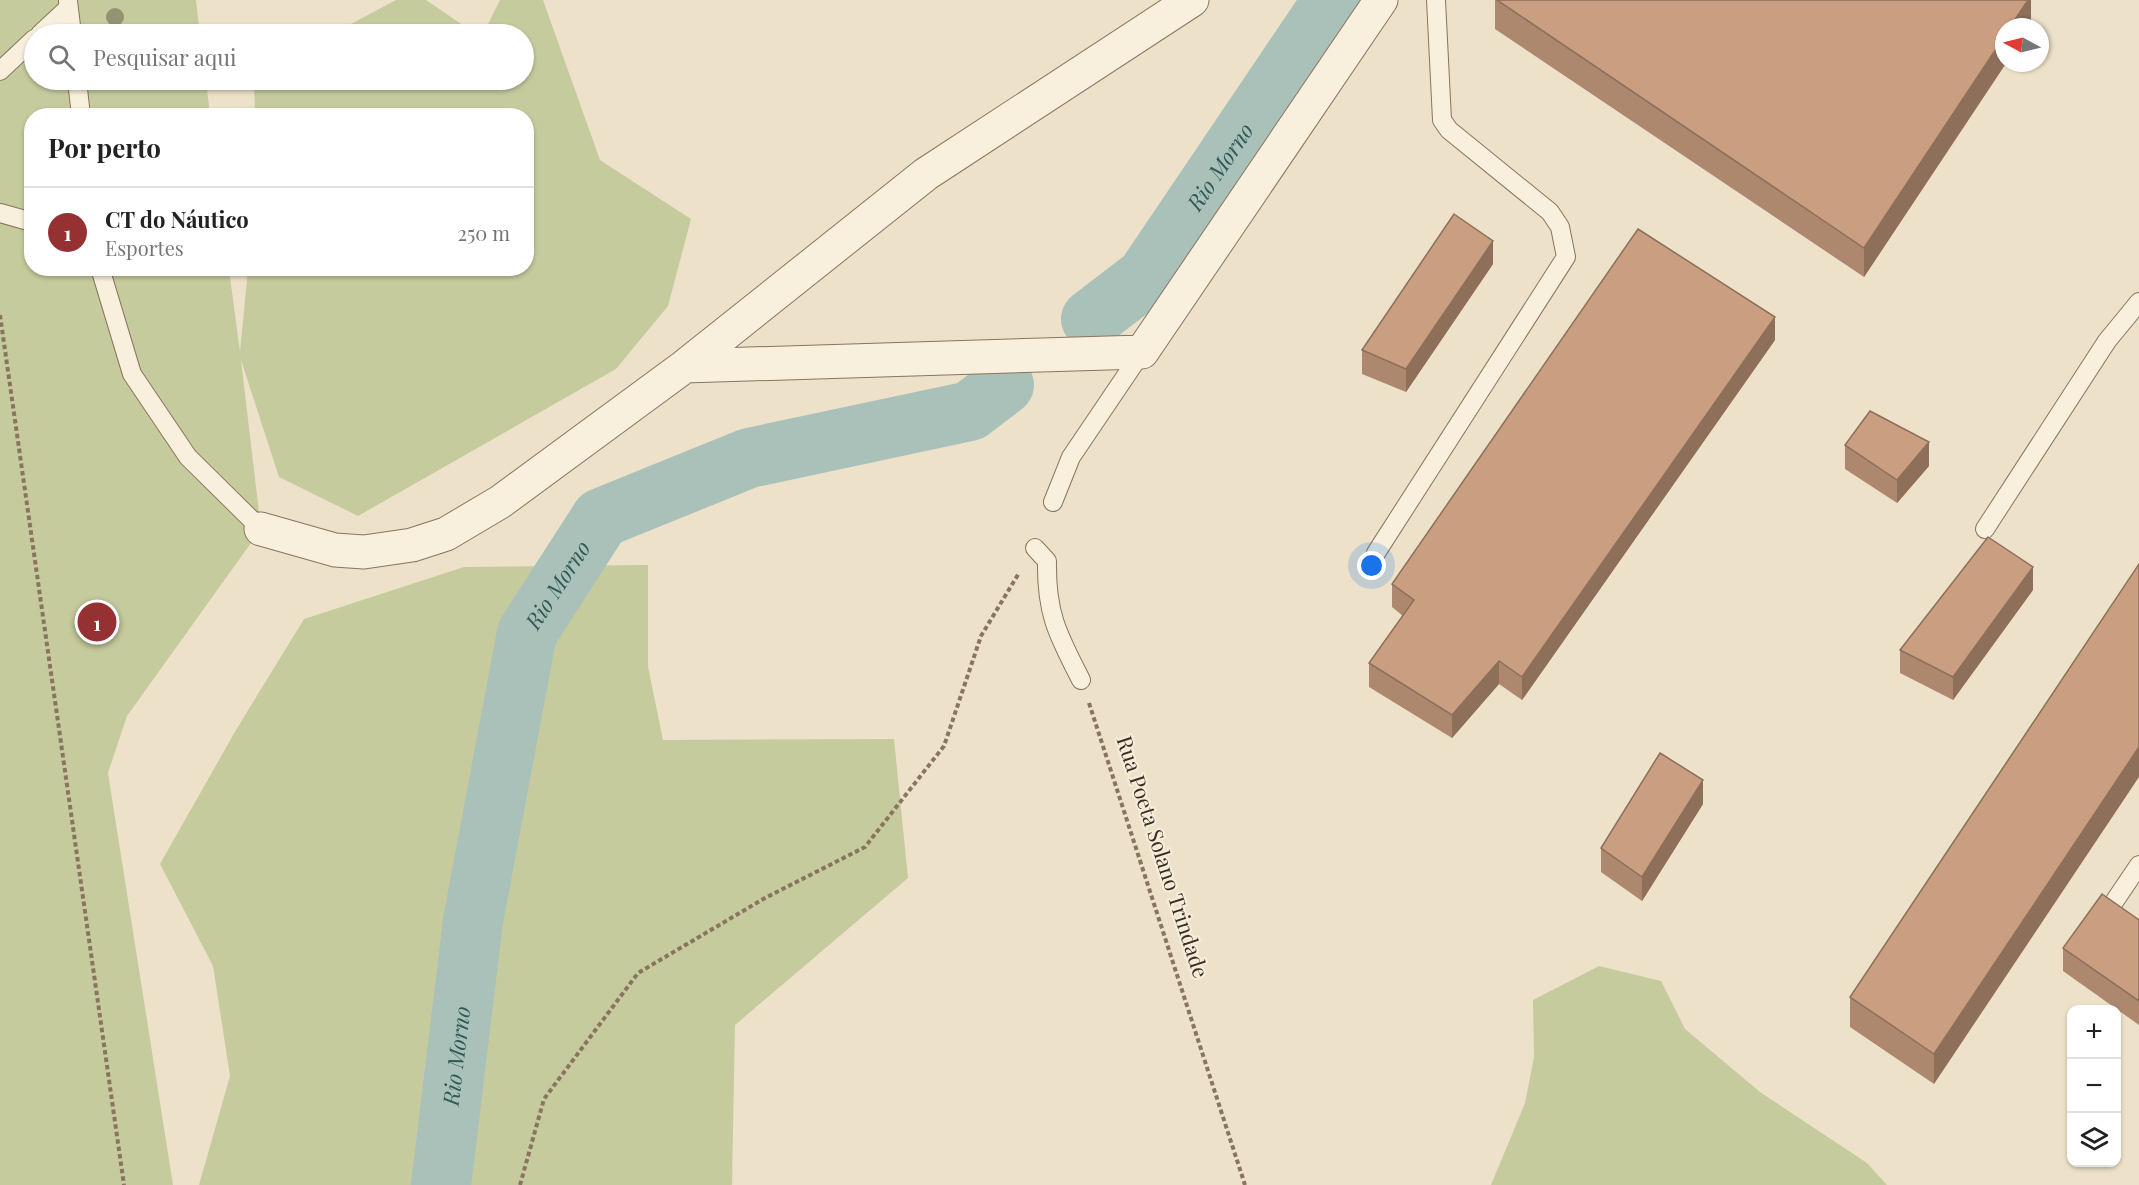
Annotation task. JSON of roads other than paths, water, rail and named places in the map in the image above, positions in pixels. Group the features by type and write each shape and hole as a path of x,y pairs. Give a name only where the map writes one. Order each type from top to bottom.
{"street":[{"path":"261,529 336,550 364,552 412,545 447,534 500,502 685,366 926,174 1192,0"},
{"path":"685,366 1142,352 1381,0"}],"lane":[{"path":"1376,553 1566,257 1560,227 1550,212 1449,130 1442,120 1436,0"},
{"path":"49,24 68,4"},
{"path":"68,4 71,24"},
{"path":"0,71 24,48"},
{"path":"78,90 80,108"},
{"path":"0,213 24,220"},
{"path":"102,276 132,374 188,458 261,529"},
{"path":"1985,529 2107,341 2139,302"},
{"path":"1053,502 1071,457 1142,352"},
{"path":"1035,548 1047,561 1047,583 1053,625 1081,680"},
{"path":"2114,902 2139,865"}],"waterway":[{"name":"Rio Morno","path":"1091,319 1146,277 1333,0"},
{"name":"Rio Morno","path":"441,1185 473,921 527,633 601,518 749,458 970,411 1004,385"}],"place":[{"name":"CT do Náutico","path":"97,622"}]}
